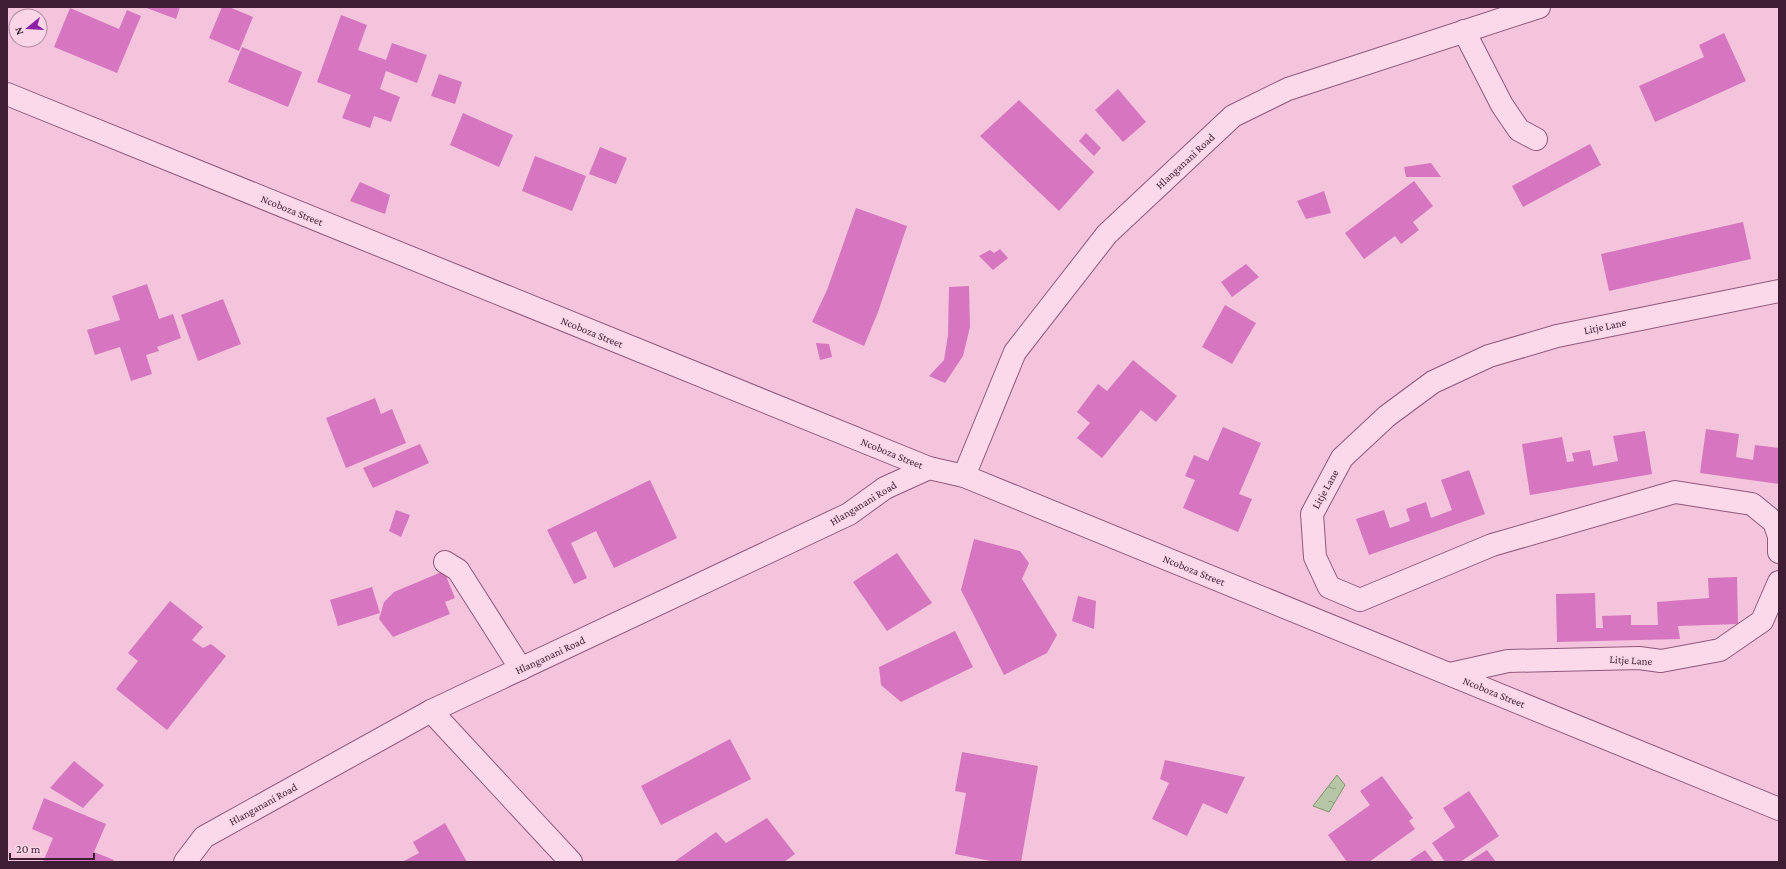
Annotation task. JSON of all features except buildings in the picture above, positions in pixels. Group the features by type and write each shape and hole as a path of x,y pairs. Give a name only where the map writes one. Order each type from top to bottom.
{"street":[{"name":"Hlanganani Road","path":"964,476 1015,352 1107,234 1233,116 1288,89 1539,7"},
{"path":"1464,31 1502,105 1519,130 1536,139"},
{"name":"Ncoboza Street","path":"7,94 929,468 964,476 1779,809"},
{"name":"Litje Lane","path":"1779,291 1557,336 1489,356 1433,382 1387,416 1342,458 1312,514 1315,557 1329,588 1360,600 1492,545 1675,492 1752,504 1774,522 1778,536 1779,552"},
{"name":"Hlanganani Road","path":"185,862 204,837 431,711 850,514 885,488 929,468"},
{"path":"445,562 458,570 521,669"},
{"name":"Litje Lane","path":"1450,674 1508,661 1639,658 1661,661 1720,650 1762,621 1779,582"},
{"path":"431,711 571,862"}],"water":[{"path":"1337,775 1345,785 1329,812 1313,806"}]}
